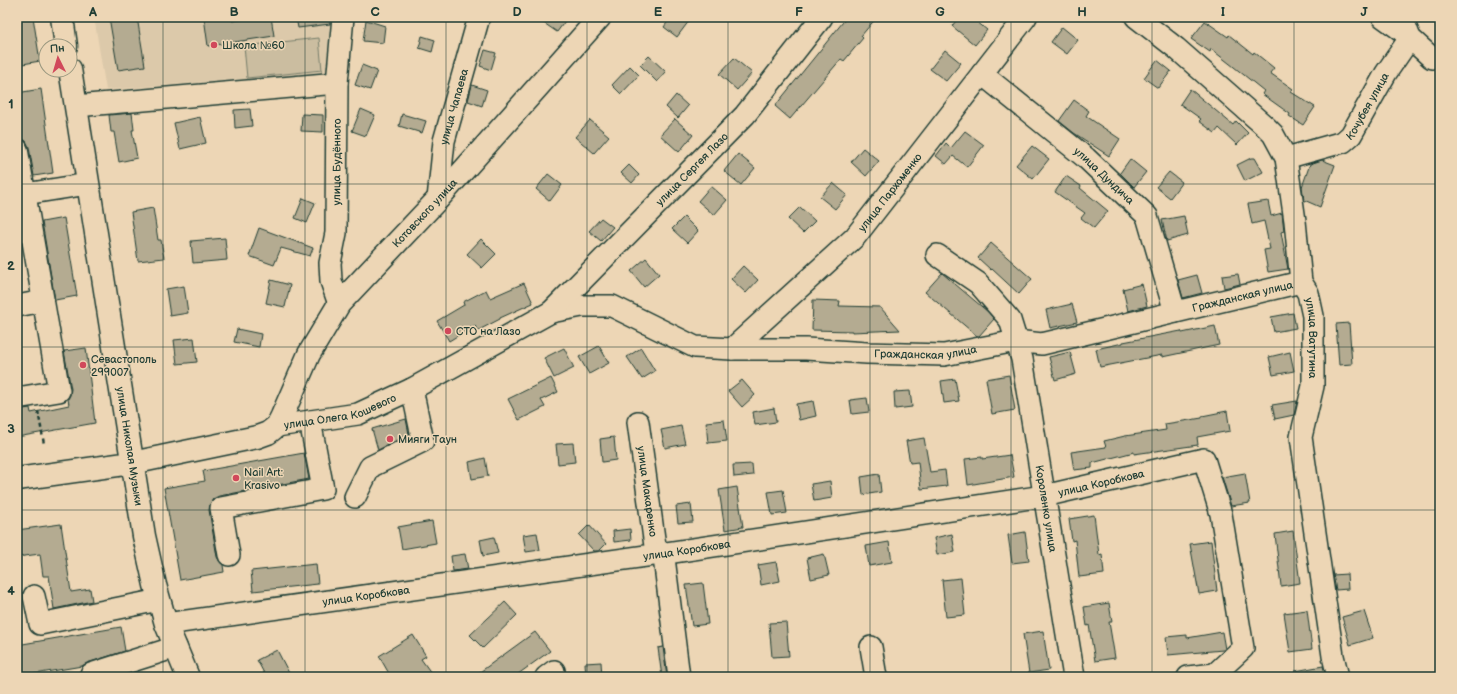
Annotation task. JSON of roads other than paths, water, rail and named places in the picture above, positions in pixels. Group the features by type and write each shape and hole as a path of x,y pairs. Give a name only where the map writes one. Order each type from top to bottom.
{"main road":[{"path":"62,17 65,38"},
{"name":"Котовского улица","path":"277,426 309,354 339,304 438,199 600,17"},
{"name":"улица Николая Музыки","path":"71,78 144,536 166,624 188,677"},
{"name":"улица Олега Кошевого","path":"17,478 132,463 257,437 268,433 277,426"}],"street":[{"name":"улица Будённого","path":"339,304 331,281 330,263 336,233 337,83 343,17"},
{"name":"улица Чапаева","path":"438,199 444,141 479,17"},
{"name":"улица Сергея Лазо","path":"551,312 745,115 822,17"},
{"name":"улица Пархоменко","path":"732,349 855,237 1026,17"},
{"name":"улица Ватутина","path":"1136,17 1176,48 1266,127 1273,134 1286,158 1295,221 1301,282 1308,293 1313,316 1313,386 1301,437 1338,677"},
{"path":"1383,17 1401,30 1432,58"},
{"path":"1402,17 1410,38"},
{"name":"Кочубея улица","path":"1286,158 1342,142 1351,134 1386,74 1410,38"},
{"name":"улица Дундича","path":"982,74 1086,158 1147,216 1175,312"},
{"path":"76,106 337,83"},
{"path":"17,149 24,226 43,301 59,391 26,397"},
{"path":"21,183 88,184"},
{"name":"Короленко улица","path":"937,255 978,283 1010,320 1022,359 1074,677"},
{"name":"Гражданская улица","path":"551,312 582,306 612,306 695,347 732,349 806,349 944,355 1016,341 1042,344 1301,282"},
{"path":"17,306 43,301"},
{"name":"улица Олега Кошевого","path":"277,426 358,414 412,389 551,312"},
{"path":"355,497 370,467 423,440 412,389"},
{"path":"229,555 221,508 323,489 310,421"},
{"name":"улица Макаренко","path":"638,422 655,546 664,558 679,677"},
{"name":"улица Коробкова","path":"166,624 660,554 1044,496 1204,459 1221,514 1243,648 1215,676"},
{"path":"34,596 40,624 159,600"},
{"path":"86,676 176,647"},
{"path":"871,647 876,677"},
{"path":"1188,677 1215,676"}],"place":[{"name":"Школа №60","path":"214,45"},
{"name":"СТО на Лазо","path":"448,331"},
{"name":"Севастополь 299007","path":"83,365"},
{"name":"Мияги Таун","path":"390,439"},
{"name":"Nail Art: Krasivo","path":"236,478"}]}
